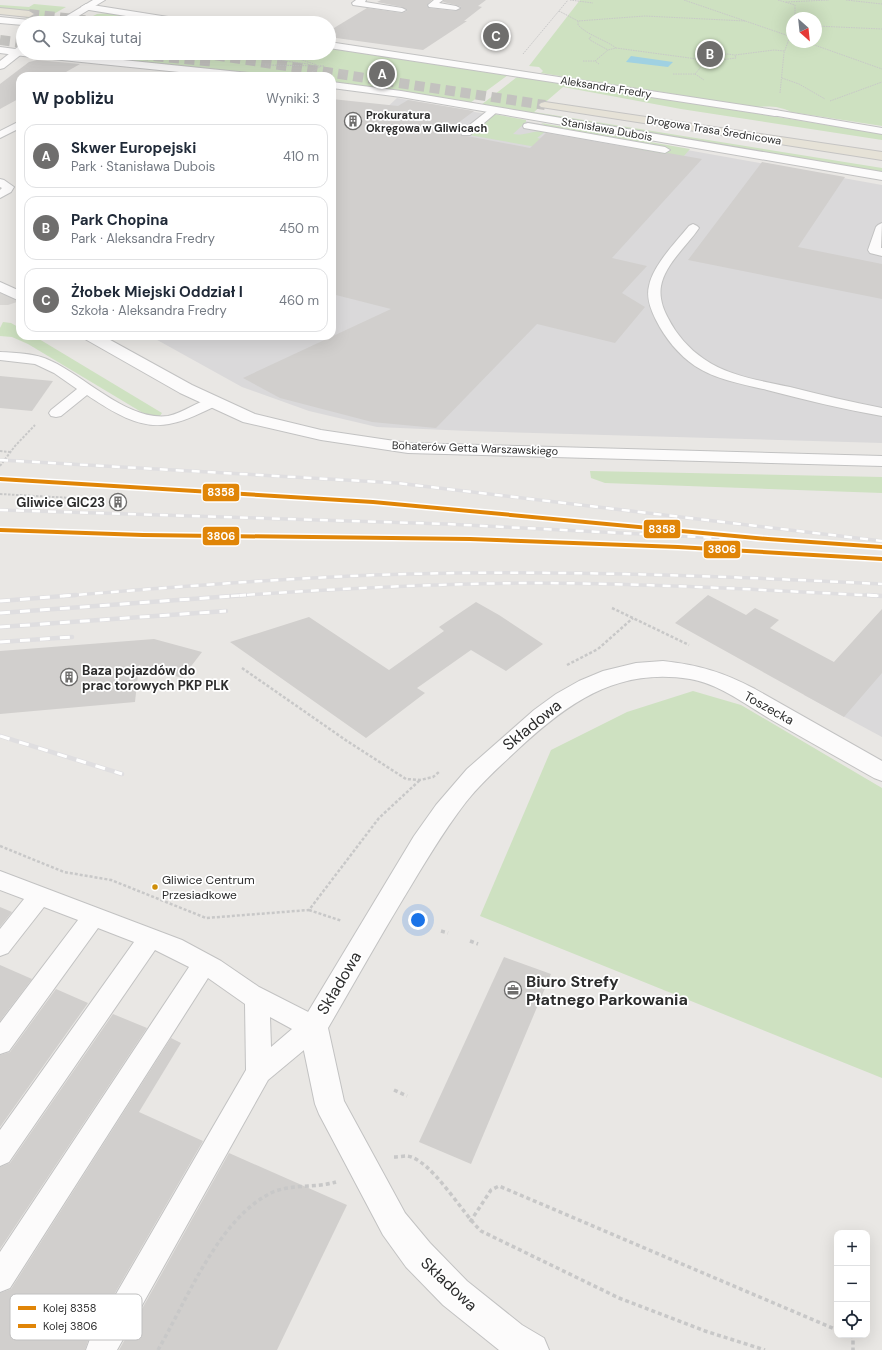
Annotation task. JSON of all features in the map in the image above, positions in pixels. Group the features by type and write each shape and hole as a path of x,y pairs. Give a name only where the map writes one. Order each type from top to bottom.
{"main road":[{"path":"0,11 18,16"},
{"name":"Drogowa Trasa Średnicowa","path":"545,105 882,156"},
{"name":"Drogowa Trasa Średnicowa","path":"689,115 882,146"}],"street":[{"path":"71,16 100,0"},
{"path":"86,7 143,16"},
{"name":"Aleksandra Fredry","path":"336,46 775,113"},
{"path":"0,50 16,51"},
{"path":"0,66 16,55"},
{"path":"104,60 213,72"},
{"name":"Stanisława Dubois","path":"336,86 401,94 882,176"},
{"path":"0,286 16,295"},
{"name":"Bohaterów Getta Warszawskiego","path":"97,340 213,402 249,418 321,436 408,448 882,460"},
{"name":"Toszecka","path":"647,670 692,672 724,683 882,772"},
{"name":"Składowa","path":"532,1350 510,1337 455,1293 418,1255 394,1224 330,1104 313,1027 433,827 454,799 520,732 571,694 601,679 623,673 647,670"}],"lane":[{"path":"362,0 356,3 402,10"},
{"path":"439,0 432,5 456,8"},
{"path":"0,20 16,25"},
{"path":"466,133 494,110"},
{"name":"Aleksandra Fredry","path":"775,113 882,131"},
{"path":"539,117 525,128 665,150"},
{"path":"0,135 16,126"},
{"path":"0,182 8,187 7,190 0,195"},
{"path":"882,227 874,250 882,252"},
{"path":"694,228 661,271 653,291 658,309 668,331 688,354 708,367 744,380 849,407 882,412"},
{"path":"0,356 43,362 57,369 127,413 157,420 168,420 213,402"},
{"path":"56,414 87,388"},
{"path":"0,880 174,947 204,963 257,998 313,1027 259,1072 132,1294"},
{"path":"0,946 40,895"},
{"path":"0,1043 94,916"},
{"path":"0,1153 151,937"},
{"path":"0,1278 204,963"},
{"path":"257,998 259,1072"},
{"path":"100,1350 106,1340"}],"path":[{"path":"536,39 569,0 593,3"},
{"path":"684,0 786,35"},
{"path":"778,0 795,5 795,12"},
{"path":"786,2 829,0"},
{"path":"846,0 882,4"},
{"path":"559,11 578,21 645,16 745,21"},
{"path":"578,21 578,25 582,30 592,37 602,38 616,48"},
{"path":"822,26 882,29"},
{"path":"592,37 589,38 590,40 608,50"},
{"path":"775,113 782,78 786,43"},
{"path":"599,64 595,61 608,50 616,48 697,58 727,54 736,55 784,50"},
{"path":"822,48 882,69"},
{"path":"697,58 705,62 736,58 736,55"},
{"path":"276,60 320,66"},
{"path":"302,60 320,66"},
{"path":"669,74 682,76 695,74 705,62"},
{"path":"312,72 320,66"},
{"path":"782,78 799,84 828,101"},
{"path":"822,103 882,82"},
{"path":"0,466 10,452 37,422 56,414"},
{"path":"0,451 10,452"},
{"path":"0,494 90,499"},
{"path":"565,667 598,649 633,618"},
{"path":"242,668 366,754 406,779 420,780 432,777 444,767"},
{"path":"309,910 380,818 420,780"},
{"path":"0,846 64,872 111,880 206,918 309,910 345,922"},
{"path":"441,931 448,933"},
{"path":"470,941 478,944"},
{"path":"394,1090 407,1096"},
{"path":"402,1155 416,1159 432,1172 470,1222 481,1231 619,1298 705,1330 765,1350"},
{"path":"158,1350 214,1250 240,1216 262,1199 281,1189 299,1186 320,1187 335,1183"},
{"path":"470,1222 491,1190 499,1186 834,1329"},
{"path":"853,1338 853,1350"}],"shaded area":[{"path":"397,98 882,185 882,443 377,427 309,411 242,387 157,340 336,340 336,155"},
{"path":"0,286 16,295 16,302 8,305 0,305"},
{"path":"882,613 882,737 804,695 877,615"}],"green space":[{"path":"580,0 882,0 882,126 791,112 779,108 756,107 541,73 543,71 539,67 529,66"},
{"path":"34,4 66,7 50,16 28,16 37,11 33,12 0,9 0,5 29,7"},
{"path":"111,13 130,16 93,16 97,14"},
{"path":"336,47 507,73 508,75 470,103 336,84 336,72 236,72 126,60 336,60"},
{"path":"517,77 530,79 533,77 882,134 882,140 681,109 563,87 534,112 882,168 882,173 481,105"},
{"path":"493,114 526,120 526,122 513,134 546,131 537,138 627,155 634,147 663,152 667,148 546,126 541,123 690,149 671,171 469,135"},
{"path":"3,322 11,323 16,326 16,339 0,336 0,328"},
{"path":"19,340 41,340 162,413 157,420 141,417 143,413"},
{"path":"590,471 882,477 882,493 605,483 591,478"},
{"path":"693,691 741,705 882,788 882,1078 480,916 551,750 627,712"}],"water":[{"path":"631,56 673,62 668,67 626,62"}],"building":[{"path":"381,0 432,0 427,5 429,8 456,11 461,7 443,2 444,0 486,0 478,6 482,7 464,21 467,21 423,50 336,38 336,27 367,8 402,13 407,11 402,7 377,2"},
{"path":"37,60 80,64 66,72 16,72 16,100 0,109 0,84 29,62"},
{"path":"336,99 398,106 408,100 474,111 446,132 530,148 546,133 702,159 612,258 647,266 622,293 645,307 615,343 537,324 436,428 372,422 280,398 243,378 325,340 336,340 336,335 391,309 336,295"},
{"path":"762,162 845,177 798,247 882,264 882,299 688,260"},
{"path":"0,376 53,381 32,411 0,408"},
{"path":"708,595 746,615 755,608 779,620 770,628 834,662 882,609 882,673 844,717 675,623"},
{"path":"476,602 499,615 543,644 506,671 471,650 417,688 425,693 366,738 230,642 309,617 389,670 444,631 439,627"},
{"name":"Baza pojazdów do prac torowych PKP PLK","path":"154,639 202,652 182,678 139,665 135,702 0,714 0,651"},
{"path":"0,907 12,912 0,927"},
{"path":"504,957 551,974 471,1164 419,1142"},
{"path":"0,965 32,979 0,1021"},
{"path":"56,989 88,1003 0,1127 0,1055 10,1052"},
{"path":"113,1014 147,1028 0,1249 0,1167 10,1163"},
{"path":"171,1038 181,1043 139,1112 203,1141 114,1294 10,1294 10,1340 88,1340 85,1350 0,1350 0,1293 11,1289"},
{"path":"229,1153 347,1205 277,1350 119,1350 125,1340 142,1340 142,1309"}],"tunnel":[{"path":"29,14 47,16"},
{"path":"0,40 16,42"},
{"path":"195,60 215,62"},
{"path":"246,60 326,72"},
{"path":"336,73 545,105"}],"railway":[{"path":"0,460 397,483 882,541"},
{"path":"0,510 446,524 854,545"},
{"path":"70,595 322,577 468,573 646,574 882,584"},
{"path":"231,596 378,587 526,583 748,589 882,596 867,595"},
{"path":"0,601 70,595"},
{"path":"63,596 70,595"},
{"path":"70,595 76,595"},
{"path":"0,613 246,595"},
{"path":"0,627 226,611"},
{"path":"0,642 72,637"},
{"path":"0,736 122,774"}],"rail line":[{"name":"8358","path":"0,479 373,502 768,539 882,547"},
{"name":"3806","path":"0,530 143,535 470,539 678,547 882,559"}],"place":[{"name":"Żłobek Miejski Oddział I","path":"496,36"},
{"name":"Park Chopina","path":"710,54"},
{"name":"Skwer Europejski","path":"382,74"},
{"name":"Prokuratura Okręgowa w Gliwicach","path":"353,121"},
{"name":"Gliwice GlC23","path":"118,502"},
{"name":"Baza pojazdów do prac torowych PKP PLK","path":"69,677"},
{"name":"Gliwice Centrum Przesiadkowe","path":"155,887"},
{"name":"Biuro Strefy Płatnego Parkowania","path":"513,990"}]}
